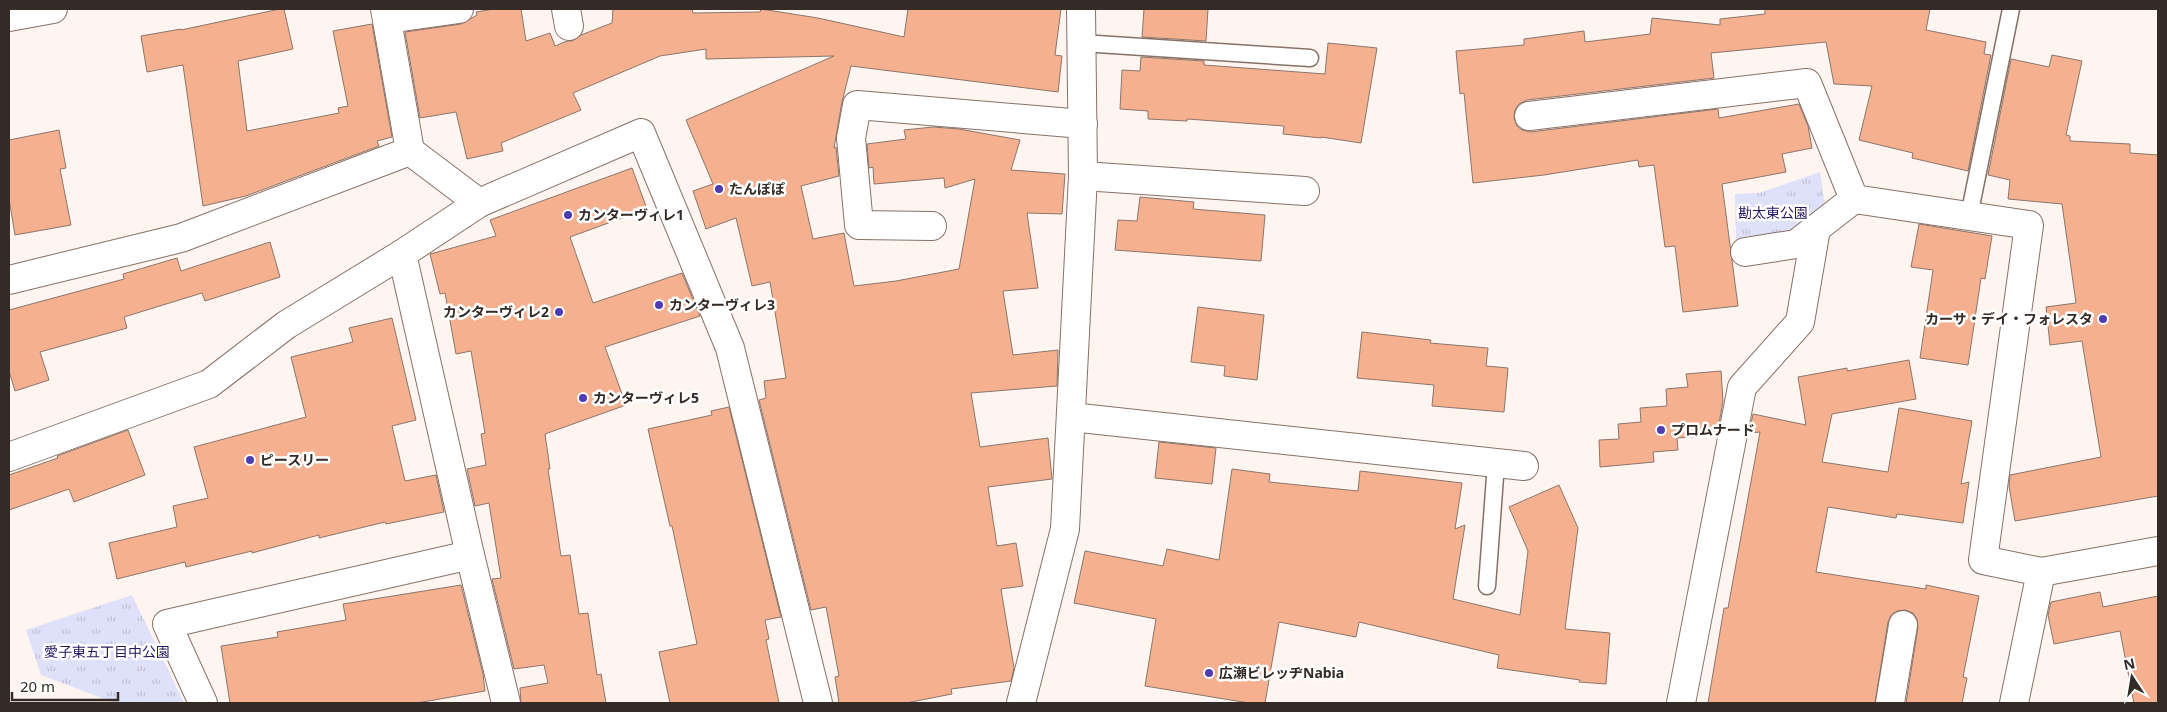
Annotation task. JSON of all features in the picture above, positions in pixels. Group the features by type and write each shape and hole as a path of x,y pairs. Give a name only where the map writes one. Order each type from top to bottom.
{"street":[{"path":"9,17 54,9"},
{"path":"459,9 386,14 410,152 479,203"},
{"path":"1021,703 1065,529 1083,176 1081,9"},
{"path":"1529,116 1807,82 1854,199"},
{"path":"932,226 859,225 851,138 857,105 1083,124"},
{"path":"9,457 209,384 286,325 402,254 479,203 641,133 730,348 818,703"},
{"path":"9,280 181,238 410,152"},
{"path":"1083,176 1305,191"},
{"path":"1745,252 1796,244 1854,199 2029,225 1983,560 2041,572 2158,551"},
{"path":"1680,703 1742,387 1800,322 1816,229"},
{"path":"402,254 470,555 506,703"},
{"path":"1071,417 1524,466"},
{"path":"203,703 167,624 470,555"},
{"path":"2014,703 2041,572"},
{"path":"1890,703 1903,625"}],"lane":[{"path":"1970,216 2011,9"},
{"path":"1082,43 1310,58"},
{"path":"1487,586 1496,463"}],"green space":[{"name":"勘太東公園","path":"1820,172 1826,212 1780,236 1736,242 1735,194 1759,193"},
{"name":"愛子東五丁目中公園","path":"132,595 184,703 115,703 41,675 26,630"}],"building":[{"path":"284,9 293,49 238,61 247,131 339,113 338,108 348,106 333,31 372,24 392,137 377,141 379,146 246,196 203,206 183,65 147,72 141,36 181,30"},
{"path":"494,9 521,9 526,41 550,33 555,46 572,41 581,35 612,23 613,9 692,9 693,13 760,12 761,9 818,18 904,37 908,9 1061,9 1055,55 1062,56 1058,92 851,66 842,102 834,148 836,147 839,176 801,186 813,239 844,233 854,286 896,281 959,269 975,179 945,188 944,178 874,184 873,167 869,168 867,144 906,139 904,130 933,127 959,129 1020,140 1011,170 1065,174 1062,214 1027,213 1038,288 1003,291 1013,355 1058,350 1057,386 971,393 980,447 1048,438 1052,479 988,487 997,546 1016,543 1023,586 1001,589 1014,668 1011,681 951,689 952,694 906,703 839,703 835,677 839,676 826,607 811,610 759,400 766,398 764,381 786,378 770,282 752,286 736,218 706,229 693,191 713,184 686,120 834,56 706,59 706,49 660,56 573,93 581,110 501,143 503,151 467,159 456,112 420,118 405,32 461,24 477,15 476,12"},
{"path":"1144,9 1208,9 1206,41 1142,37"},
{"path":"1765,9 1930,9 1926,30 1986,42 1984,54 1991,55 1968,171 1912,158 1913,153 1859,140 1872,86 1834,84 1826,42 1711,53 1714,78 1527,100 1519,104 1515,110 1514,118 1517,126 1522,130 1530,132 1718,109 1719,118 1799,104 1808,126 1812,148 1782,154 1786,172 1722,184 1738,306 1683,312 1675,246 1665,247 1654,165 1639,167 1638,160 1544,175 1473,183 1464,93 1460,94 1456,51 1524,45 1524,39 1584,31 1585,42 1650,34 1652,18 1720,25 1720,19 1765,14"},
{"path":"1328,43 1377,48 1361,143 1283,134 1284,126 1187,119 1187,121 1148,119 1148,111 1120,109 1122,70 1140,71 1141,57 1204,61 1204,65 1325,74"},
{"path":"2052,55 2082,61 2066,135 2070,136 2070,141 2130,144 2130,153 2158,155 2158,496 2015,521 2009,486 2010,475 2101,457 2082,341 2050,345 2046,307 2076,303 2062,204 2008,199 2010,180 1988,175 2011,59 2049,67"},
{"path":"59,130 66,168 60,169 71,225 15,235 9,199 9,140"},
{"path":"632,168 647,209 570,237 593,303 682,273 700,316 605,347 626,405 545,434 550,469 548,469 561,556 570,555 579,614 588,613 597,675 601,674 606,703 521,703 520,688 548,683 544,665 514,669 492,579 501,578 489,503 475,506 467,469 486,465 481,434 485,433 471,351 456,354 445,293 440,294 430,254 496,236 490,220"},
{"path":"1140,197 1194,202 1193,209 1265,215 1261,261 1115,250 1118,220 1137,221"},
{"path":"1919,224 1992,236 1985,279 1981,278 1968,365 1920,358 1933,270 1911,267"},
{"path":"270,242 280,277 205,301 202,293 124,317 127,328 40,352 49,380 15,391 9,371 9,310 124,279 123,274 177,258 181,271"},
{"path":"1198,307 1264,315 1257,380 1224,376 1225,366 1191,362"},
{"path":"392,318 416,420 392,426 405,481 436,475 444,512 386,524 385,522 319,538 319,535 252,553 252,551 186,567 185,562 117,579 109,543 177,527 173,506 208,498 194,447 306,417 291,357 353,342 349,328"},
{"path":"1362,332 1431,340 1430,343 1488,348 1486,366 1508,368 1504,412 1432,406 1434,385 1357,378"},
{"path":"1909,360 1916,399 1832,414 1822,462 1888,472 1899,408 1972,421 1961,484 1969,482 1963,523 1897,514 1896,518 1828,507 1816,572 1926,589 1926,585 1979,596 1963,677 1967,678 1962,703 1906,703 1918,627 1917,619 1913,613 1905,610 1897,611 1891,615 1888,622 1875,703 1708,703 1724,608 1728,608 1760,432 1749,433 1753,414 1806,425 1798,377"},
{"name":"プロムナード","path":"1721,371 1723,401 1717,435 1677,438 1678,450 1653,452 1654,462 1600,467 1599,440 1619,439 1618,424 1641,422 1640,408 1667,406 1666,389 1688,387 1686,374"},
{"path":"729,407 781,617 765,620 769,639 766,640 779,703 670,703 659,652 697,644 672,526 670,526 648,429 712,415 711,411"},
{"path":"128,430 145,475 74,502 69,489 9,510 9,475"},
{"path":"1159,442 1216,448 1212,484 1155,478"},
{"path":"1232,469 1270,474 1269,482 1358,491 1360,471 1462,483 1455,529 1465,525 1453,599 1520,615 1528,551 1509,507 1559,485 1578,528 1565,629 1610,633 1606,684 1579,682 1580,680 1497,668 1499,655 1359,622 1356,637 1279,622 1265,703 1249,703 1145,686 1156,619 1074,603 1085,551 1163,566 1167,549 1219,560"},
{"path":"461,585 483,674 485,691 417,703 230,703 221,646 278,637 277,632 346,620 343,604"},
{"path":"2100,592 2103,607 2158,596 2158,703 2134,703 2120,631 2054,644 2048,615 2051,602"}],"place":[{"name":"たんぽぽ","path":"719,189"},
{"name":"カンターヴィレ1","path":"568,215"},
{"name":"カンターヴィレ3","path":"659,305"},
{"name":"カンターヴィレ2","path":"559,312"},
{"name":"カーサ・デイ・フォレスタ","path":"2103,319"},
{"name":"カンターヴィレ5","path":"583,398"},
{"name":"プロムナード","path":"1661,430"},
{"name":"ピースリー","path":"250,460"},
{"name":"広瀬ビレッヂNabia","path":"1209,673"}]}
